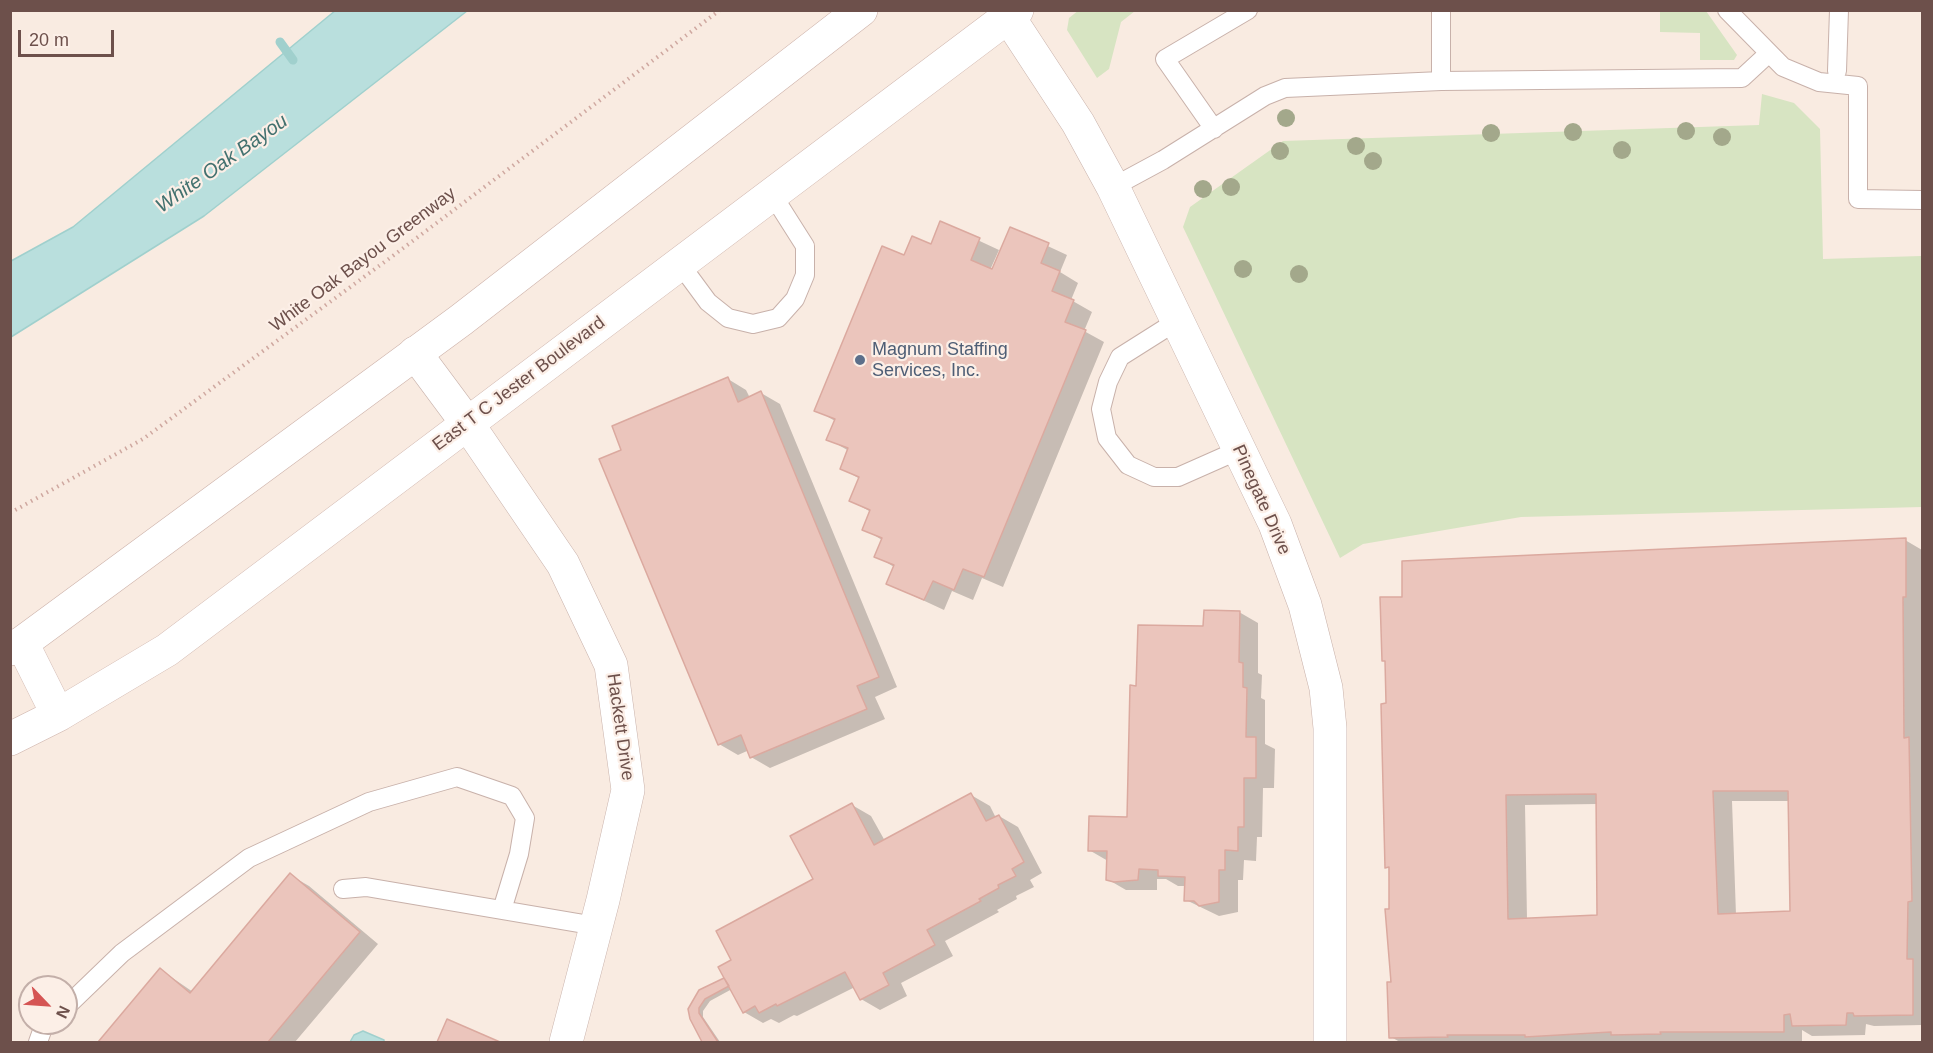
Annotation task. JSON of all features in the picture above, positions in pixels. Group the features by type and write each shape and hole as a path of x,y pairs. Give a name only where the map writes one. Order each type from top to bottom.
{"street":[{"path":"58,715 16,646 415,353 861,10"},
{"name":"Pinegate Drive","path":"1010,13 1078,123 1113,187 1275,524 1305,605 1326,688 1330,729 1330,1042"},
{"name":"East T C Jester Boulevard","path":"10,739 58,715 167,650 1010,13"},
{"name":"Hackett Drive","path":"415,353 467,423 563,564 611,664 628,790 596,926 566,1032 566,1042"}],"lane":[{"path":"1214,129 1165,58 1248,10"},
{"path":"1441,10 1441,81"},
{"path":"1727,10 1783,67 1819,82 1858,86 1858,199 1923,200"},
{"path":"1837,71 1839,10"},
{"path":"1113,187 1214,129 1265,96 1285,88 1441,81 1742,78 1768,54"},
{"path":"680,264 708,302 728,318 753,324 777,318 795,300 805,274 805,246 772,194"},
{"path":"1176,321 1120,357 1108,382 1101,409 1107,438 1128,465 1154,477 1178,477 1239,450"},
{"path":"78,995 122,953 249,858 369,802 457,777 512,796 525,818 519,854 502,910"},
{"path":"343,889 366,887 596,926"}],"path":[{"name":"White Oak Bayou Greenway","path":"10,513 143,439 394,255 720,10"}],"green space":[{"path":"1079,10 1135,11 1121,22 1109,69 1097,78 1067,30 1069,18"},
{"path":"1660,11 1706,11 1737,55 1734,60 1700,60 1700,33 1660,32"},
{"path":"1762,94 1794,103 1820,129 1823,259 1921,256 1922,507 1521,517 1363,544 1340,558 1183,227 1190,207 1283,141 1759,125"}],"water":[{"name":"White Oak Bayou","path":"336,10 467,11 204,216 11,337 11,261 73,227"},
{"path":"363,1031 384,1042 350,1042 354,1035"}],"building":[{"path":"940,221 980,238 971,260 992,269 1010,227 1049,243 1041,263 1060,271 1052,291 1074,300 1065,322 1086,330 984,577 963,569 954,590 933,581 924,600 886,584 894,565 874,557 882,538 862,530 870,510 849,501 859,477 840,469 848,448 826,440 835,419 814,411 882,246 904,255 912,236 931,244"},
{"path":"728,377 738,402 761,391 879,677 857,686 867,709 750,758 741,735 718,745 599,459 621,450 612,426"},
{"path":"1906,538 1906,597 1903,597 1904,738 1909,737 1912,901 1908,902 1907,959 1913,959 1913,1015 1854,1016 1853,1013 1847,1013 1846,1025 1792,1026 1790,1014 1784,1015 1784,1032 1660,1032 1661,1034 1611,1035 1611,1032 1525,1037 1525,1035 1447,1035 1448,1037 1389,1038 1387,982 1391,982 1385,909 1389,909 1389,867 1385,868 1381,704 1386,703 1380,597 1402,597 1402,561","holes":["1713,791 1788,791 1790,911 1718,914","1596,794 1597,915 1508,919 1506,795"]},
{"path":"1204,610 1240,611 1239,662 1243,663 1243,687 1247,688 1246,737 1256,737 1256,778 1244,778 1244,827 1238,827 1238,851 1225,850 1225,870 1219,870 1219,902 1199,906 1194,901 1184,901 1185,877 1158,876 1158,870 1139,869 1138,880 1114,882 1106,880 1107,851 1088,851 1089,816 1127,817 1130,685 1136,686 1138,625 1203,626"},
{"path":"971,793 986,821 999,815 1024,862 1012,869 1016,876 998,885 999,888 979,899 981,901 927,930 935,945 883,973 889,985 860,1000 845,972 777,1006 776,1004 759,1013 755,1006 743,1013 718,967 731,960 716,931 813,879 790,836 852,803 874,845"},
{"path":"290,873 360,932 268,1042 98,1042 160,968 190,993"},
{"path":"724,978 729,986 705,999 699,1008 699,1013 718,1042 702,1042 690,1019 688,1009 699,990"},
{"path":"447,1019 500,1042 437,1042"}],"waterway":[{"path":"280,42 293,60"}],"place":[{"name":"Magnum Staffing Services, Inc.","path":"860,360"}]}
